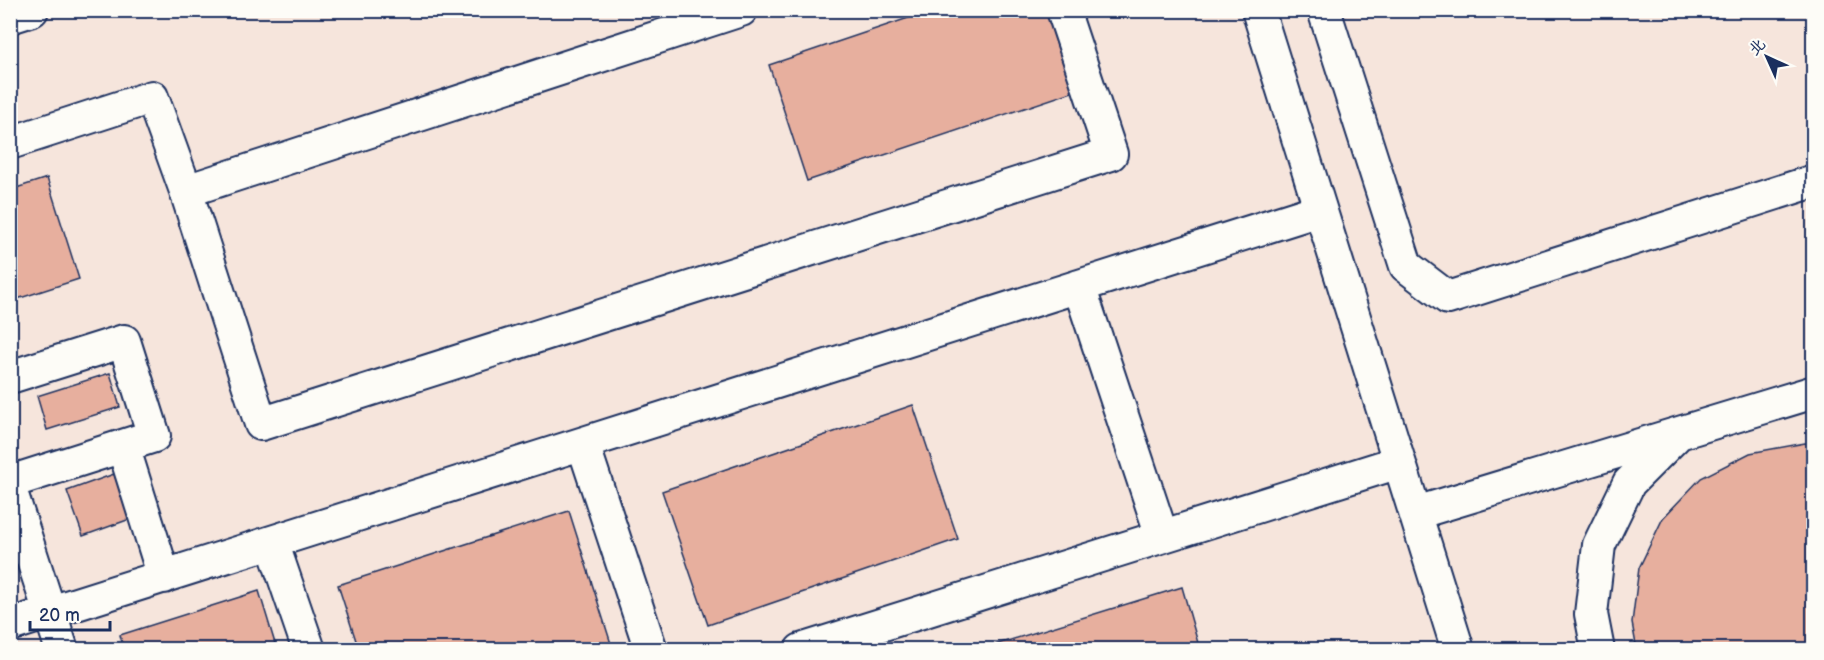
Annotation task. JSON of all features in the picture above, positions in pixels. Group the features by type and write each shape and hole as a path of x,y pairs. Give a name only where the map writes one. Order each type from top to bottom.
{"lane":[{"path":"10,17 32,10"},
{"path":"186,191 741,10"},
{"path":"10,143 152,97 186,191 261,424 1112,154 1063,10"},
{"path":"1258,10 1318,210 1458,650"},
{"path":"1324,10 1406,266 1448,297 1814,182"},
{"path":"10,625 1318,210"},
{"path":"1079,286 1162,536"},
{"path":"10,377 124,340 154,436 10,482"},
{"path":"1416,513 1812,394"},
{"path":"1598,650 1591,614 1599,545 1629,483 1678,434"},
{"path":"583,444 651,650"},
{"path":"123,446 164,577"},
{"path":"801,650 1399,462"},
{"path":"10,489 62,650"},
{"path":"272,542 309,650"}],"shaded area":[{"path":"11,11 1813,11 1813,649 11,649"}],"building":[{"path":"932,10 1052,10 1078,90 807,181 769,65"},
{"path":"47,178 79,279 11,301 10,190"},
{"path":"110,373 120,407 47,430 37,396"},
{"path":"913,405 958,539 708,625 662,491"},
{"path":"1805,443 1814,445 1814,650 1637,650 1632,623 1639,568 1663,518 1701,478 1750,453"},
{"path":"114,474 130,519 83,536 67,491"},
{"path":"569,511 613,650 359,650 338,585"},
{"path":"1182,587 1200,650 978,650"},
{"path":"259,591 277,650 124,650 120,635"}]}
